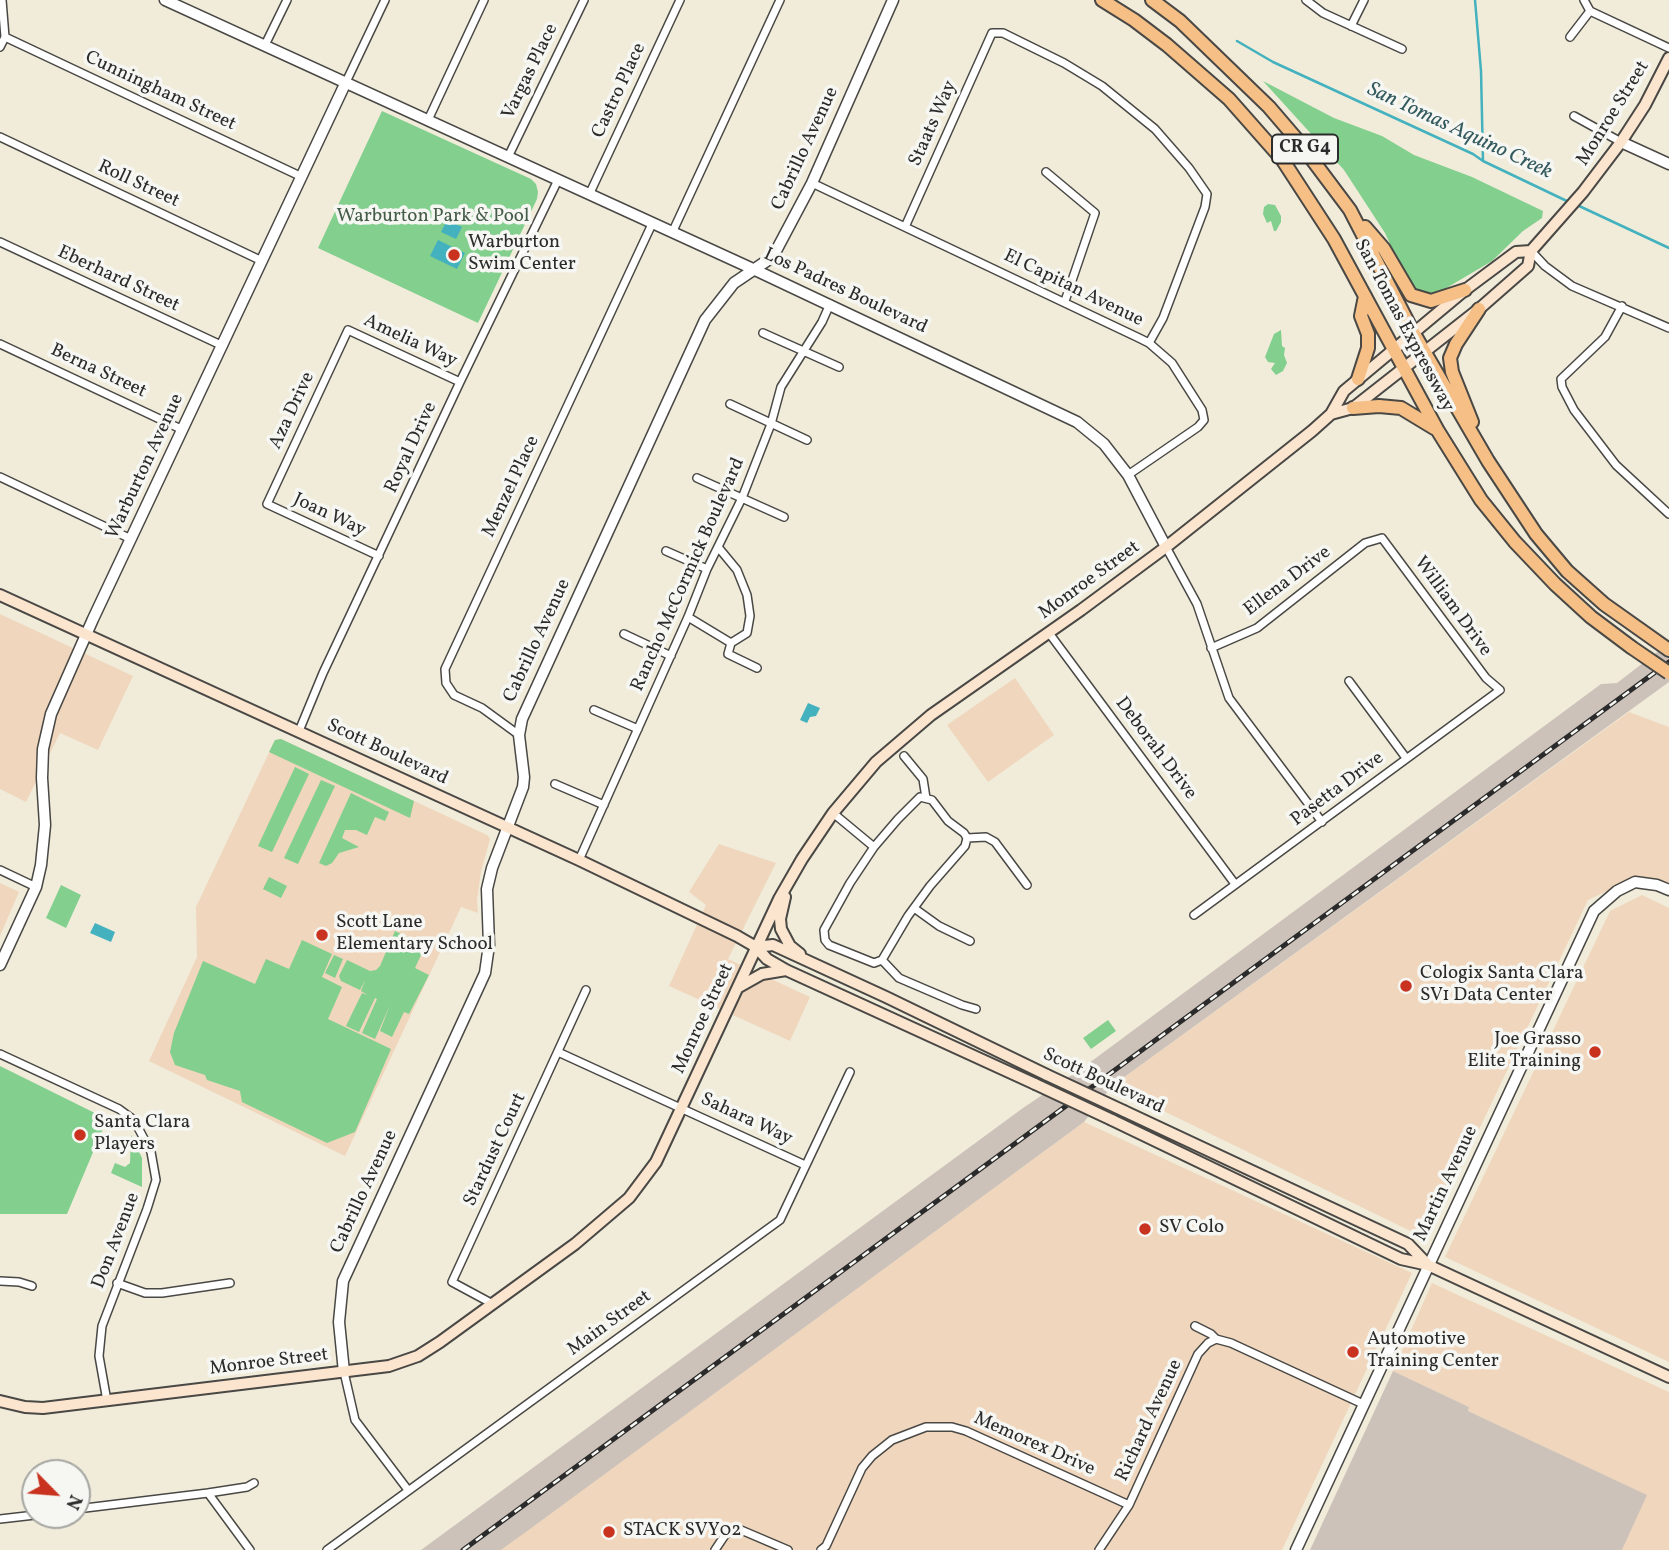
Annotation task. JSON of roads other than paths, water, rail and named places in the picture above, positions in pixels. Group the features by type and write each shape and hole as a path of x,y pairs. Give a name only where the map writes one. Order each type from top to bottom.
{"highway":[{"name":"San Tomas Expressway","path":"1102,0 1167,45 1229,99 1282,159 1308,197 1438,431 1481,500 1515,542 1555,584 1591,617 1669,673"},
{"name":"San Tomas Expressway","path":"1152,0 1180,21 1269,107 1350,210 1413,332 1488,461 1536,534 1567,571 1604,604 1669,650"},
{"path":"1350,210 1384,249 1411,295 1431,301 1465,290"},
{"path":"1358,379 1368,348 1368,334 1361,316 1365,296"},
{"path":"1479,309 1456,344 1450,364 1488,461"},
{"path":"1353,408 1401,408 1438,431"}],"main road":[{"name":"Monroe Street","path":"1331,414 1353,408 1479,309 1528,266 1531,251 1583,192 1621,142 1645,105 1669,58"},
{"name":"Monroe Street","path":"0,1401 43,1408 388,1366 418,1356 575,1244 629,1198 656,1161 789,881 833,813 876,762 931,715 1166,547 1331,414 1344,391 1465,290 1516,252 1531,251"},
{"name":"Scott Boulevard","path":"0,595 579,860 719,927 756,947 767,959 786,970 1112,1120 1388,1253 1428,1265 1669,1377"},
{"path":"789,881 780,919 782,934 790,946 817,965"},
{"name":"Scott Boulevard","path":"756,947 773,945 817,965 1408,1244 1428,1265"},
{"path":"739,987 762,975 786,970"}],"street":[{"path":"0,47 5,37 2,0"},
{"name":"Los Padres Boulevard","path":"165,0 187,5 265,45 830,304 1077,422 1104,444 1128,475 1197,604 1229,698 1322,822"},
{"path":"265,45 286,0"},
{"name":"Warburton Avenue","path":"0,965 36,887 44,847 43,749 51,714 385,0"},
{"path":"428,120 484,0"},
{"name":"Vargas Place","path":"508,157 584,0"},
{"name":"Castro Place","path":"589,194 680,0"},
{"path":"673,233 780,0"},
{"name":"Cabrillo Avenue","path":"408,1490 355,1420 344,1372 339,1322 343,1282 485,973 489,944 487,889 492,868 523,787 519,735 522,719 705,320 734,283 768,260 777,249 812,183 893,0"},
{"path":"1306,0 1323,13 1402,48"},
{"path":"1352,26 1364,0"},
{"path":"1584,0 1590,11 1669,48"},
{"path":"1570,37 1590,11"},
{"name":"Staats Way","path":"905,227 992,33 1003,33 1064,62 1102,86 1155,129 1189,167 1207,194 1205,207 1163,318 1149,343"},
{"name":"Cunningham Street","path":"5,37 302,177"},
{"path":"1574,116 1669,164"},
{"name":"Roll Street","path":"0,137 262,261"},
{"path":"1046,172 1095,213 1065,301"},
{"name":"Royal Drive","path":"299,731 323,673 558,180"},
{"name":"El Capitan Avenue","path":"812,183 1065,301 1149,343 1172,363 1202,410 1203,420 1198,427 1128,475"},
{"name":"Menzel Place","path":"519,735 482,708 454,695 446,683 445,669 652,224"},
{"name":"Eberhard Street","path":"0,242 223,346"},
{"path":"1531,251 1542,264 1565,282 1669,328"},
{"name":"Rancho McCormick Boulevard","path":"579,860 707,569 742,498 771,424 781,387 822,322 830,304"},
{"path":"1622,306 1605,337 1561,379 1562,387 1574,410 1616,466 1669,514"},
{"name":"Amelia Way","path":"348,331 460,382"},
{"name":"Aza Drive","path":"267,504 348,331"},
{"path":"764,333 839,367"},
{"name":"Berna Street","path":"0,344 183,429"},
{"path":"730,404 807,440"},
{"path":"0,477 131,540"},
{"path":"697,478 784,517"},
{"name":"Joan Way","path":"267,504 379,556"},
{"name":"Ellena Drive","path":"1212,648 1257,628 1365,543 1382,538"},
{"name":"William Drive","path":"1382,538 1486,678 1500,690"},
{"path":"718,547 737,570 747,594 750,616 747,633 732,643 728,654 757,668"},
{"path":"666,551 707,569"},
{"path":"688,617 732,643"},
{"name":"Deborah Drive","path":"1049,633 1235,884"},
{"path":"624,634 671,656"},
{"path":"1349,681 1406,758"},
{"name":"Pasetta Drive","path":"1194,915 1500,690"},
{"path":"594,710 638,729"},
{"path":"904,756 923,779 926,798"},
{"path":"555,784 604,805"},
{"path":"920,797 932,800 948,821 967,838 965,846 914,908 882,960 874,963 825,940 824,930 850,883 874,847 920,797"},
{"path":"833,813 874,847"},
{"path":"967,838 986,837 995,842 1027,885"},
{"path":"0,870 36,887"},
{"name":"Martin Avenue","path":"1296,1550 1594,911 1617,891 1635,882 1657,885 1669,890"},
{"path":"914,908 939,926 970,941"},
{"path":"882,960 899,978 962,1006 976,1009"},
{"name":"Stardust Court","path":"491,1303 452,1282 586,990"},
{"name":"Sahara Way","path":"558,1052 805,1165"},
{"name":"Don Avenue","path":"0,1054 119,1110 134,1120 151,1152 156,1180 102,1326 99,1356 107,1401"},
{"name":"Main Street","path":"327,1550 780,1220 850,1072"},
{"path":"0,1281 32,1286"},
{"path":"117,1283 145,1293 230,1283"},
{"path":"1195,1326 1216,1339 1231,1343 1363,1404"},
{"name":"Richard Avenue","path":"1099,1550 1129,1505 1198,1354 1216,1339"},
{"name":"Memorex Drive","path":"821,1550 826,1546 862,1468 872,1455 892,1440 926,1427 951,1427 966,1431 1129,1505"},
{"path":"91,1508 247,1487 254,1483"},
{"path":"208,1493 250,1550"},
{"path":"0,1519 21,1517"},
{"path":"715,1550 732,1530 741,1530 788,1550"}],"water":[{"path":"447,220 462,227 456,239 441,232"},
{"path":"438,240 465,253 457,269 430,256"},
{"path":"808,703 820,708 816,716 810,717 807,723 800,720"},
{"path":"95,923 115,932 111,942 90,933"}],"waterway":[{"path":"1475,0 1481,71 1483,161"},
{"name":"San Tomas Aquino Creek","path":"1237,41 1273,62 1473,154 1571,203"},
{"name":"San Tomas Aquino Creek","path":"1577,205 1669,248"}],"railway":[{"path":"463,1550 1669,662"}],"place":[{"name":"Warburton Swim Center","path":"454,255"},
{"name":"Scott Lane Elementary School","path":"322,935"},
{"name":"Cologix Santa Clara SV1 Data Center","path":"1406,986"},
{"name":"Joe Grasso Elite Training","path":"1595,1052"},
{"name":"Santa Clara Players","path":"80,1135"},
{"name":"SV Colo","path":"1145,1229"},
{"name":"Automotive Training Center","path":"1353,1352"},
{"name":"STACK SVY02","path":"609,1532"}],"park label":[{"name":"Warburton Park & Pool","path":"433,218"}]}
